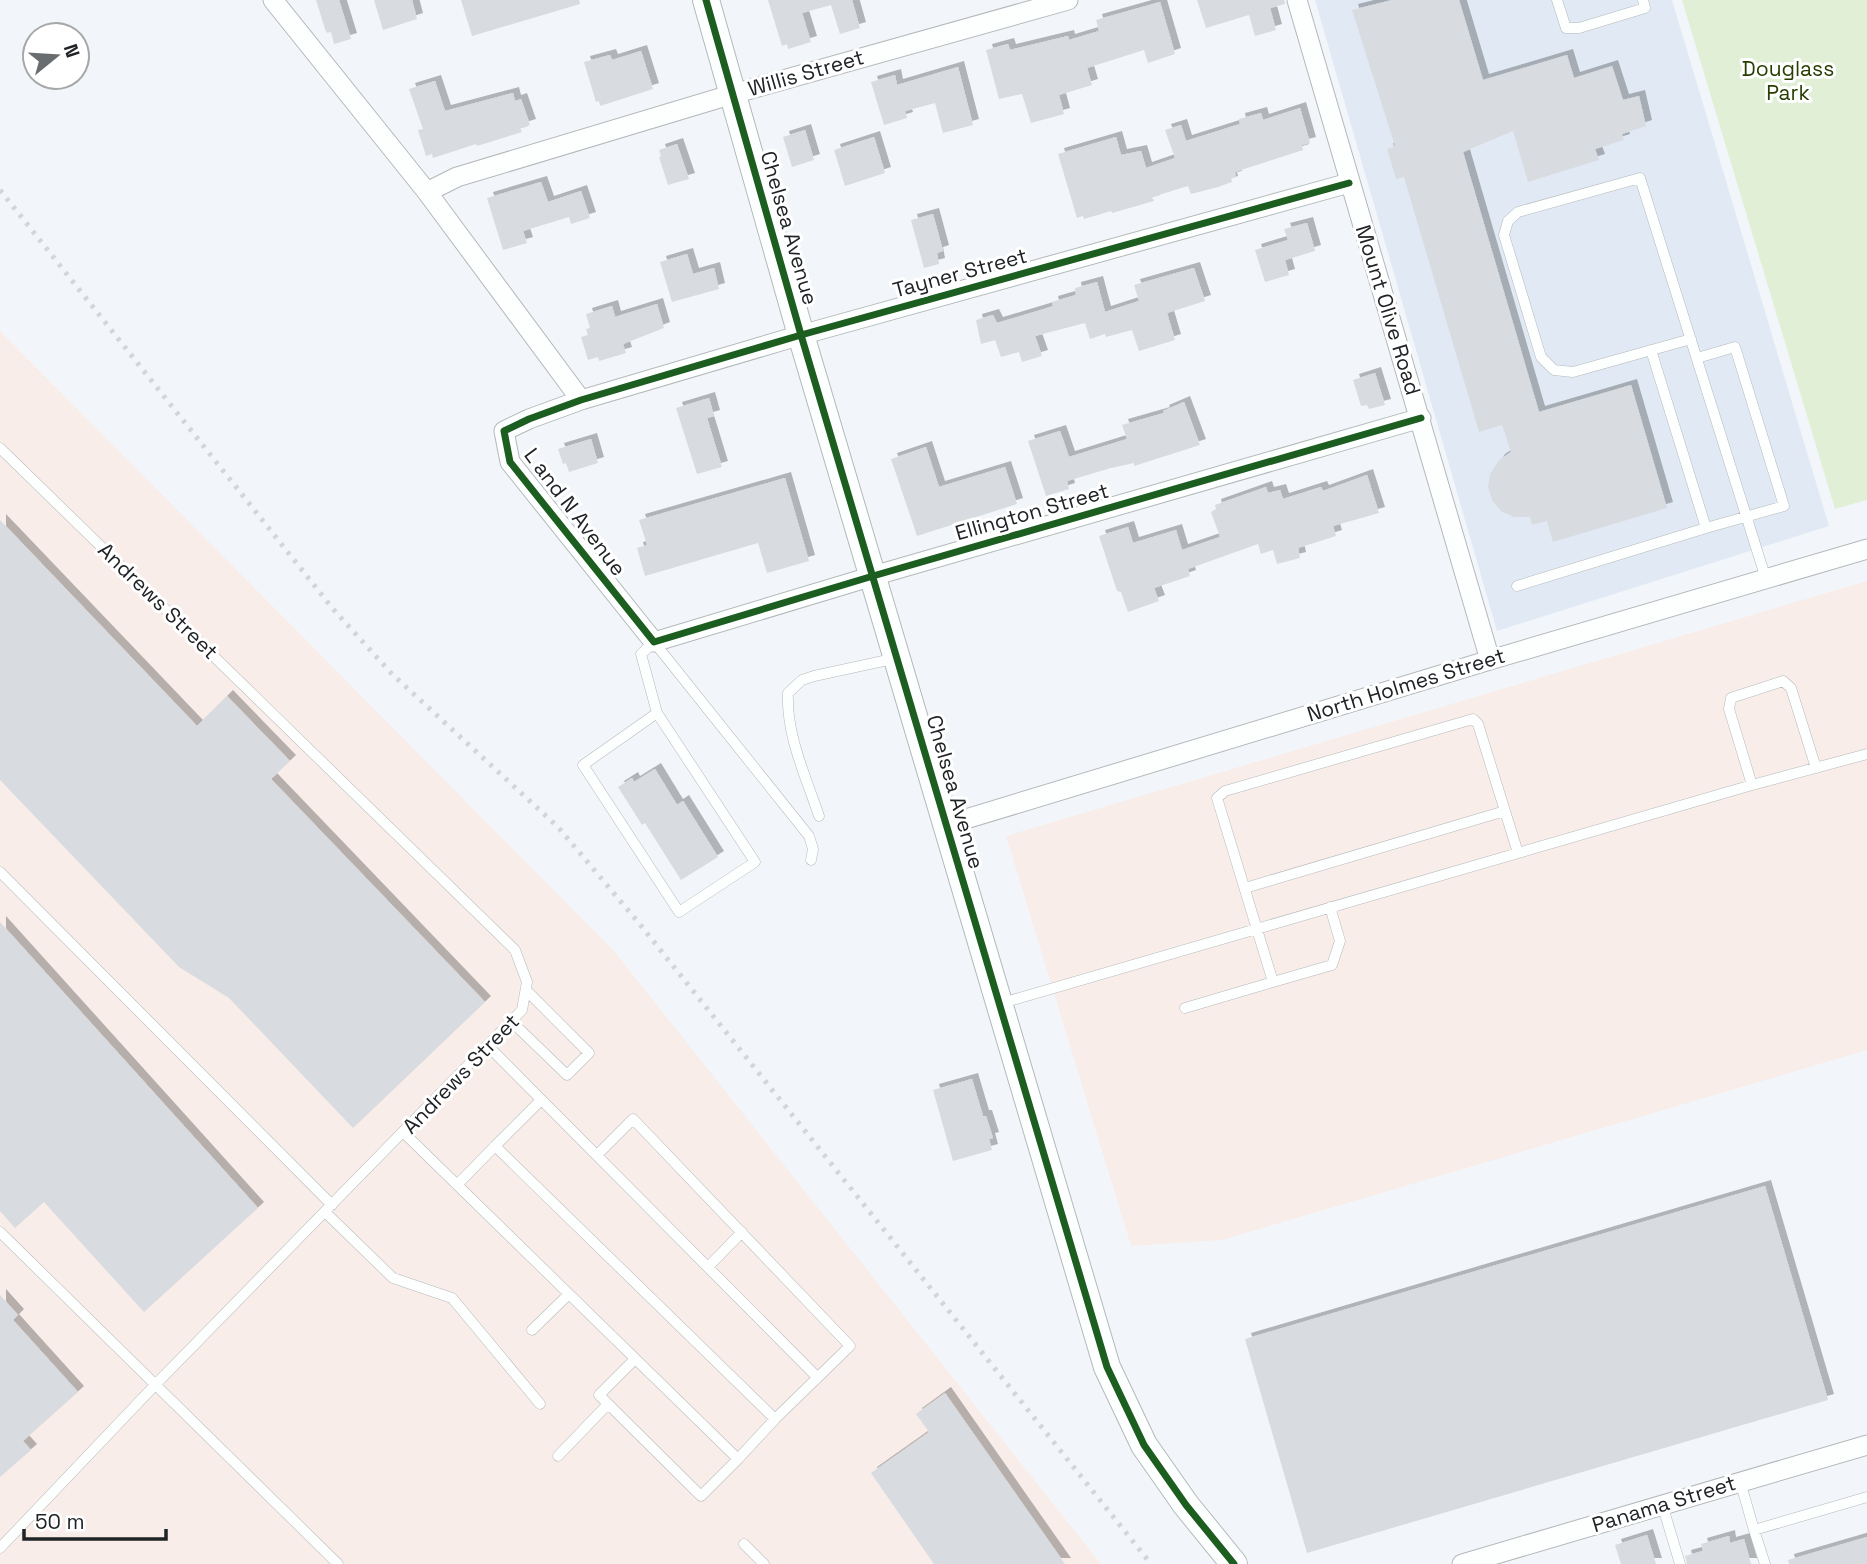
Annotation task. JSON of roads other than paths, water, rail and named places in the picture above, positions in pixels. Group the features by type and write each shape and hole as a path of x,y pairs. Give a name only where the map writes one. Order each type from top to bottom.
{"main road":[{"name":"Chelsea Avenue","path":"706,0 801,335 1107,1367 1144,1445 1186,1505 1234,1564"}],"street":[{"path":"273,0 427,192 581,400"},
{"name":"Willis Street","path":"427,192 457,177 733,94 1068,0"},
{"name":"Mount Olive Road","path":"1297,0 1490,660"},
{"name":"Tayner Street","path":"581,400 801,335 1349,183"},
{"name":"L and N Avenue","path":"581,400 529,419 504,432 510,462 653,642"},
{"name":"Ellington Street","path":"653,642 1421,418"},
{"name":"North Holmes Street","path":"946,825 1490,660 1867,550"},
{"name":"Panama Street","path":"1462,1564 1867,1446"}],"lane":[{"path":"1557,0 1566,28 1579,28 1645,8 1643,0"},
{"path":"1691,339 1573,372 1554,370 1541,357 1504,234 1508,221 1518,212 1640,178 1691,339 1697,358 1766,579"},
{"path":"1517,586 1784,506 1735,347 1697,358"},
{"path":"1651,350 1706,528"},
{"name":"Andrews Street","path":"0,448 515,950 527,982 522,1010 156,1384 0,1548"},
{"path":"653,642 641,654 657,713 755,862 679,912 583,765 657,713"},
{"name":"L and N Avenue","path":"653,642 809,836 813,849 811,860"},
{"path":"819,816 796,748 787,707 788,693 802,680 814,676 897,658"},
{"path":"1752,786 1729,709 1731,698 1783,681 1791,688 1816,768"},
{"path":"1273,982 1217,798 1225,791 1473,719 1478,724 1518,853"},
{"path":"998,1004 1867,754"},
{"path":"1245,888 1505,811"},
{"path":"0,873 329,1208 393,1278 452,1298 540,1404"},
{"path":"1185,1008 1332,965 1340,941 1330,907"},
{"path":"511,1021 567,1075 589,1053 526,990"},
{"path":"488,1046 817,1377"},
{"path":"457,1185 541,1100"},
{"path":"597,1155 633,1119 850,1346 701,1496 599,1395 635,1359"},
{"path":"404,1133 738,1460"},
{"path":"495,1146 775,1419"},
{"path":"0,1232 338,1564"},
{"path":"708,1267 741,1232"},
{"path":"532,1330 568,1295"},
{"path":"558,1456 608,1404"},
{"path":"1740,1481 1765,1564"},
{"path":"1754,1530 1867,1497"},
{"path":"1661,1504 1680,1564"},
{"path":"744,1544 764,1564"}],"railway":[{"path":"0,190 333,609 392,674 558,827 638,922 1151,1564"}],"park label":[{"name":"Douglass Park","path":"1788,81"}]}
